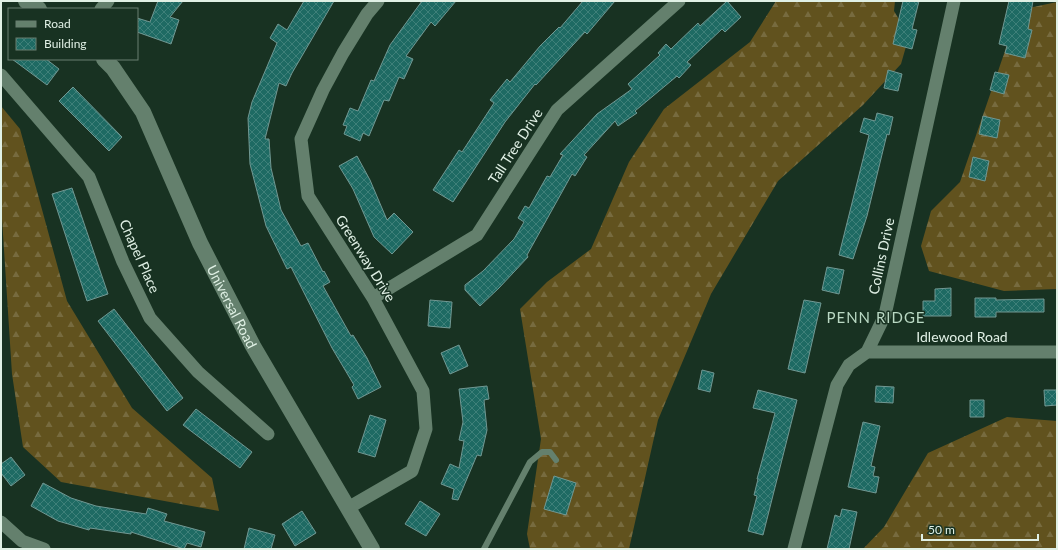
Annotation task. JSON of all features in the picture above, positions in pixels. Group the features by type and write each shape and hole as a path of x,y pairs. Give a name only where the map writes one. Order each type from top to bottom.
{"street":[{"path":"26,1 37,8"},
{"name":"Greenway Drive","path":"348,508 412,472 426,429 422,391 373,298 308,196 302,139 323,90 343,53 367,14 378,1"},
{"name":"Tall Tree Drive","path":"373,298 477,234 557,110 679,1"},
{"name":"Collins Drive","path":"794,549 838,385 849,365 867,352 885,315 954,1"},
{"name":"Universal Road","path":"105,60 113,68 143,112 200,244 253,346 348,508 367,547"},
{"name":"Chapel Place","path":"1,75 89,177 123,262 150,318 198,372 268,434"},
{"name":"Idlewood Road","path":"867,352 1057,352"},
{"path":"1,522 22,541 44,549"}],"lane":[{"path":"484,549 530,462 542,452 550,452 556,460"}],"green space":[{"path":"776,1 895,1 894,11 909,36 901,64 863,105 778,181 711,294 658,420 629,549 530,549 527,534 541,439 520,309 547,282 591,249 629,162 664,109 750,42"},
{"path":"1057,2 1057,289 1004,291 929,271 921,246 931,211 960,182 1019,10"},
{"path":"1,106 20,129 67,301 132,408 212,478 219,511 61,482 23,447 12,374 1,203"},
{"path":"1007,417 1057,421 1057,549 863,549 884,527 928,453"}],"building":[{"path":"158,1 183,1 170,17 179,20 171,44 138,32 138,18 150,22"},
{"path":"304,1 334,1 286,86 279,83 265,139 269,139 271,168 281,210 301,246 308,243 323,272 324,271 330,282 323,286 351,336 353,335 367,358 381,387 358,399 352,387 354,385 332,348 291,267 287,269 266,226 250,164 248,118 252,102 277,43 270,38 278,24 287,30"},
{"path":"422,1 456,1 435,26 431,22 406,56 413,59 404,79 399,77 389,101 384,100 369,136 363,133 360,141 344,134 347,126 343,125 350,108 358,111 371,80 374,81 390,45"},
{"path":"583,1 615,1 587,34 585,32 536,85 535,84 505,122 453,202 433,190 459,150 462,152 494,103 490,100 507,79 510,82 540,46 559,27 560,28"},
{"path":"727,1 741,17 725,32 722,29 687,62 691,65 679,78 677,76 635,111 637,113 618,126 615,121 584,155 587,157 575,176 572,174 527,255 528,257 480,306 465,290 465,285 483,271 514,239 524,222 518,218 525,206 529,208 547,176 550,177 563,155 560,154 597,114 632,89 628,84 660,55 658,53 666,44 671,49 698,23 700,26"},
{"path":"903,1 919,1 912,29 917,30 912,49 893,44"},
{"path":"1009,1 1033,1 1028,29 1032,30 1025,58 1005,53 1007,46 999,44"},
{"path":"13,60 47,60 59,69 47,85"},
{"path":"888,70 902,74 898,91 884,88"},
{"path":"995,72 1009,75 1004,94 990,90"},
{"path":"73,87 122,137 109,151 59,101"},
{"path":"877,113 893,117 889,135 887,134 867,216 853,259 839,255 869,135 860,132 864,118 875,121"},
{"path":"983,116 1000,120 997,138 979,134"},
{"path":"357,156 370,180 387,220 394,213 413,232 392,254 374,237 353,189 339,166"},
{"path":"973,157 989,161 985,181 969,177"},
{"path":"72,188 108,294 87,301 52,194"},
{"path":"827,267 844,270 839,294 822,290"},
{"path":"951,288 951,316 923,316 923,301 935,301 935,289"},
{"path":"975,298 996,298 996,300 1044,299 1044,312 996,312 996,317 975,317"},
{"path":"430,300 452,302 450,328 428,326"},
{"path":"804,300 821,303 805,373 788,369"},
{"path":"114,309 183,398 167,411 98,321"},
{"path":"459,345 468,366 450,374 441,353"},
{"path":"702,370 714,373 710,392 698,389"},
{"path":"487,386 489,399 484,400 487,430 481,456 477,455 458,500 452,499 454,489 441,484 450,464 459,468 464,441 459,440 463,422 459,389"},
{"path":"876,386 894,387 893,403 875,402"},
{"path":"758,390 797,400 763,535 748,531 757,496 754,495 757,479 775,413 753,408"},
{"path":"1044,390 1057,390 1057,405 1045,406"},
{"path":"970,400 984,400 984,417 970,417"},
{"path":"196,409 252,452 240,468 183,425"},
{"path":"370,415 386,420 375,457 358,452"},
{"path":"863,422 880,426 871,466 875,467 873,476 879,477 876,493 848,487"},
{"path":"11,457 25,475 11,486 1,473 1,464"},
{"path":"554,476 576,483 566,515 544,509"},
{"path":"43,483 71,498 96,506 146,514 148,508 167,514 164,521 205,532 201,547 187,543 184,549 131,532 131,534 90,528 89,530 58,521 31,506"},
{"path":"420,501 440,514 426,536 405,524"},
{"path":"842,509 857,512 849,549 827,549 835,515 840,517"},
{"path":"302,511 316,533 295,546 282,524"},
{"path":"249,528 275,535 271,549 244,549"}],"district":[{"name":"PENN RIDGE","path":"876,317"}]}
